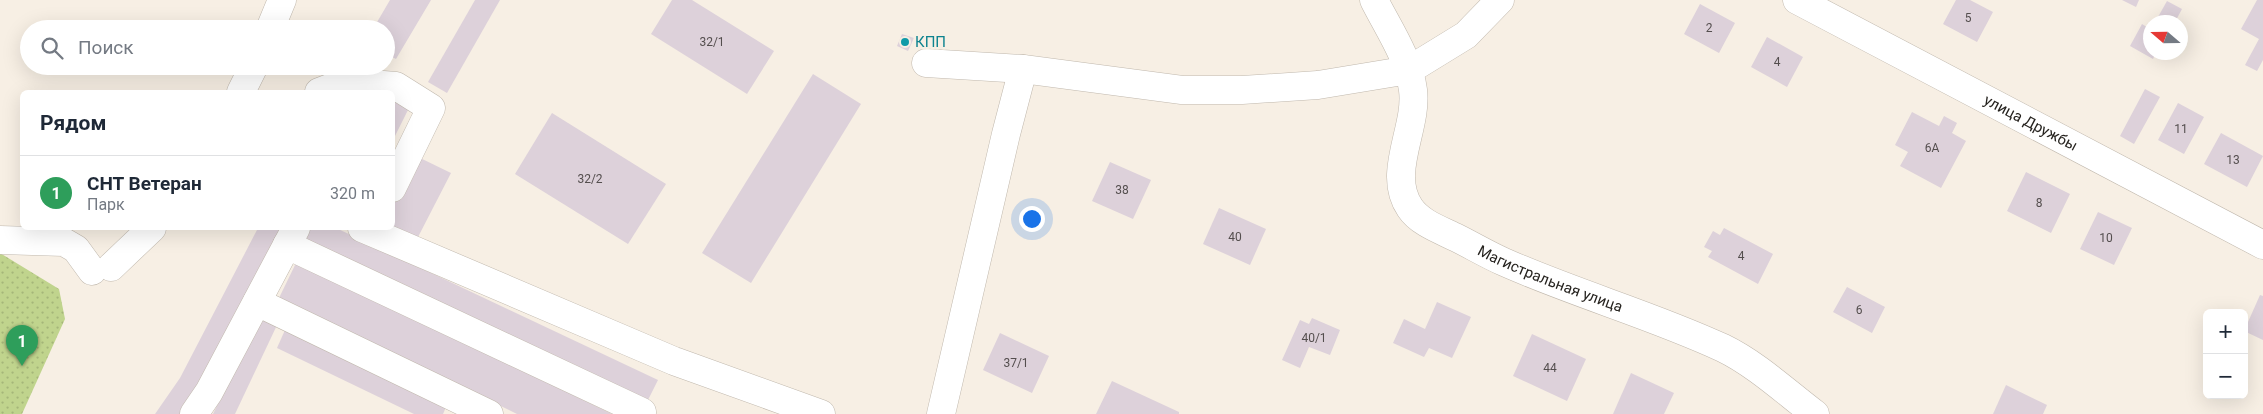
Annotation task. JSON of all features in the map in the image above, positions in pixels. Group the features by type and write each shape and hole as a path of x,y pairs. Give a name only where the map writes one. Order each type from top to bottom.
{"street":[{"path":"274,20 282,0"},
{"name":"Магистральная улица","path":"1374,0 1409,70 1413,90 1414,114 1401,172 1403,190 1410,208 1422,220 1503,262 1666,324 1725,349 1758,370 1815,414"},
{"path":"926,63 1024,70 1182,90 1225,90 1318,85 1409,70 1466,35 1500,0"},
{"name":"улица Дружбы","path":"1797,0 2263,245"},
{"path":"941,414 1006,134 1024,70"},
{"path":"241,90 249,75"},
{"path":"324,90 345,82 396,86 430,108 395,182"},
{"path":"0,240 64,242 101,269 150,230"},
{"path":"371,230 674,361 821,414"},
{"path":"194,414 209,392 291,236 642,412"},
{"path":"257,302 489,414"}],"green space":[{"path":"0,253 59,289 65,319 22,414 0,414"}],"building":[{"path":"390,0 431,0 396,59 395,20 378,20"},
{"path":"475,0 500,0 447,93 428,82"},
{"path":"672,0 692,0 774,51 747,94 651,34"},
{"path":"1956,0 1970,0 1993,12 1977,42 1943,24"},
{"path":"2122,0 2139,0 2136,7"},
{"path":"2257,0 2263,0 2263,60 2257,71 2245,65 2259,39 2241,29"},
{"path":"2167,1 2182,9 2179,15 2159,15"},
{"path":"1700,4 1735,23 1719,53 1684,34"},
{"path":"2142,24 2143,53 2130,46"},
{"name":"КПП","path":"902,34 914,38 908,51 897,46"},
{"path":"1767,37 1803,57 1787,87 1751,67"},
{"path":"813,74 861,104 751,283 702,253"},
{"path":"2145,89 2160,97 2134,144 2120,136"},
{"path":"395,101 409,108 395,136"},
{"path":"2178,103 2204,117 2184,154 2158,140"},
{"path":"1912,112 1939,126 1944,116 1957,123 1952,133 1966,141 1941,188 1900,166 1908,152 1895,145"},
{"path":"552,113 666,184 628,244 515,174"},
{"path":"2221,133 2263,156 2247,187 2204,164"},
{"path":"416,156 451,173 417,239 395,228 395,196"},
{"path":"1110,162 1151,180 1133,219 1092,201"},
{"path":"2026,172 2070,194 2051,233 2007,211"},
{"path":"1219,208 1266,229 1250,265 1203,244"},
{"path":"2098,212 2132,228 2114,265 2080,249"},
{"path":"1724,228 1773,254 1758,284 1708,257 1712,251 1704,247 1713,231 1720,235"},
{"path":"257,230 281,230 200,386 180,414 155,414 180,378"},
{"path":"308,230 340,230 658,380 647,402 304,239"},
{"path":"297,261 612,414 517,414 279,298"},
{"path":"1847,287 1885,307 1872,333 1833,312"},
{"path":"2260,295 2263,296 2263,340 2248,333 2248,322"},
{"path":"1437,302 1471,317 1452,358 1429,348 1424,357 1393,343 1404,319 1425,329"},
{"path":"261,315 278,323 235,414 213,414"},
{"path":"1312,318 1340,330 1330,355 1309,347 1300,368 1282,360 1300,320 1309,324"},
{"path":"285,330 446,407 443,414 414,414 277,348"},
{"path":"1000,333 1049,356 1032,393 983,370"},
{"path":"1532,334 1586,359 1567,401 1513,376"},
{"path":"1631,373 1674,393 1664,414 1613,414"},
{"path":"1112,381 1179,412 1179,414 1096,414"},
{"path":"2006,385 2047,405 2043,414 1993,414"}],"place":[{"name":"КПП","path":"905,42"},
{"name":"СНТ Ветеран","path":"22,366"}]}
